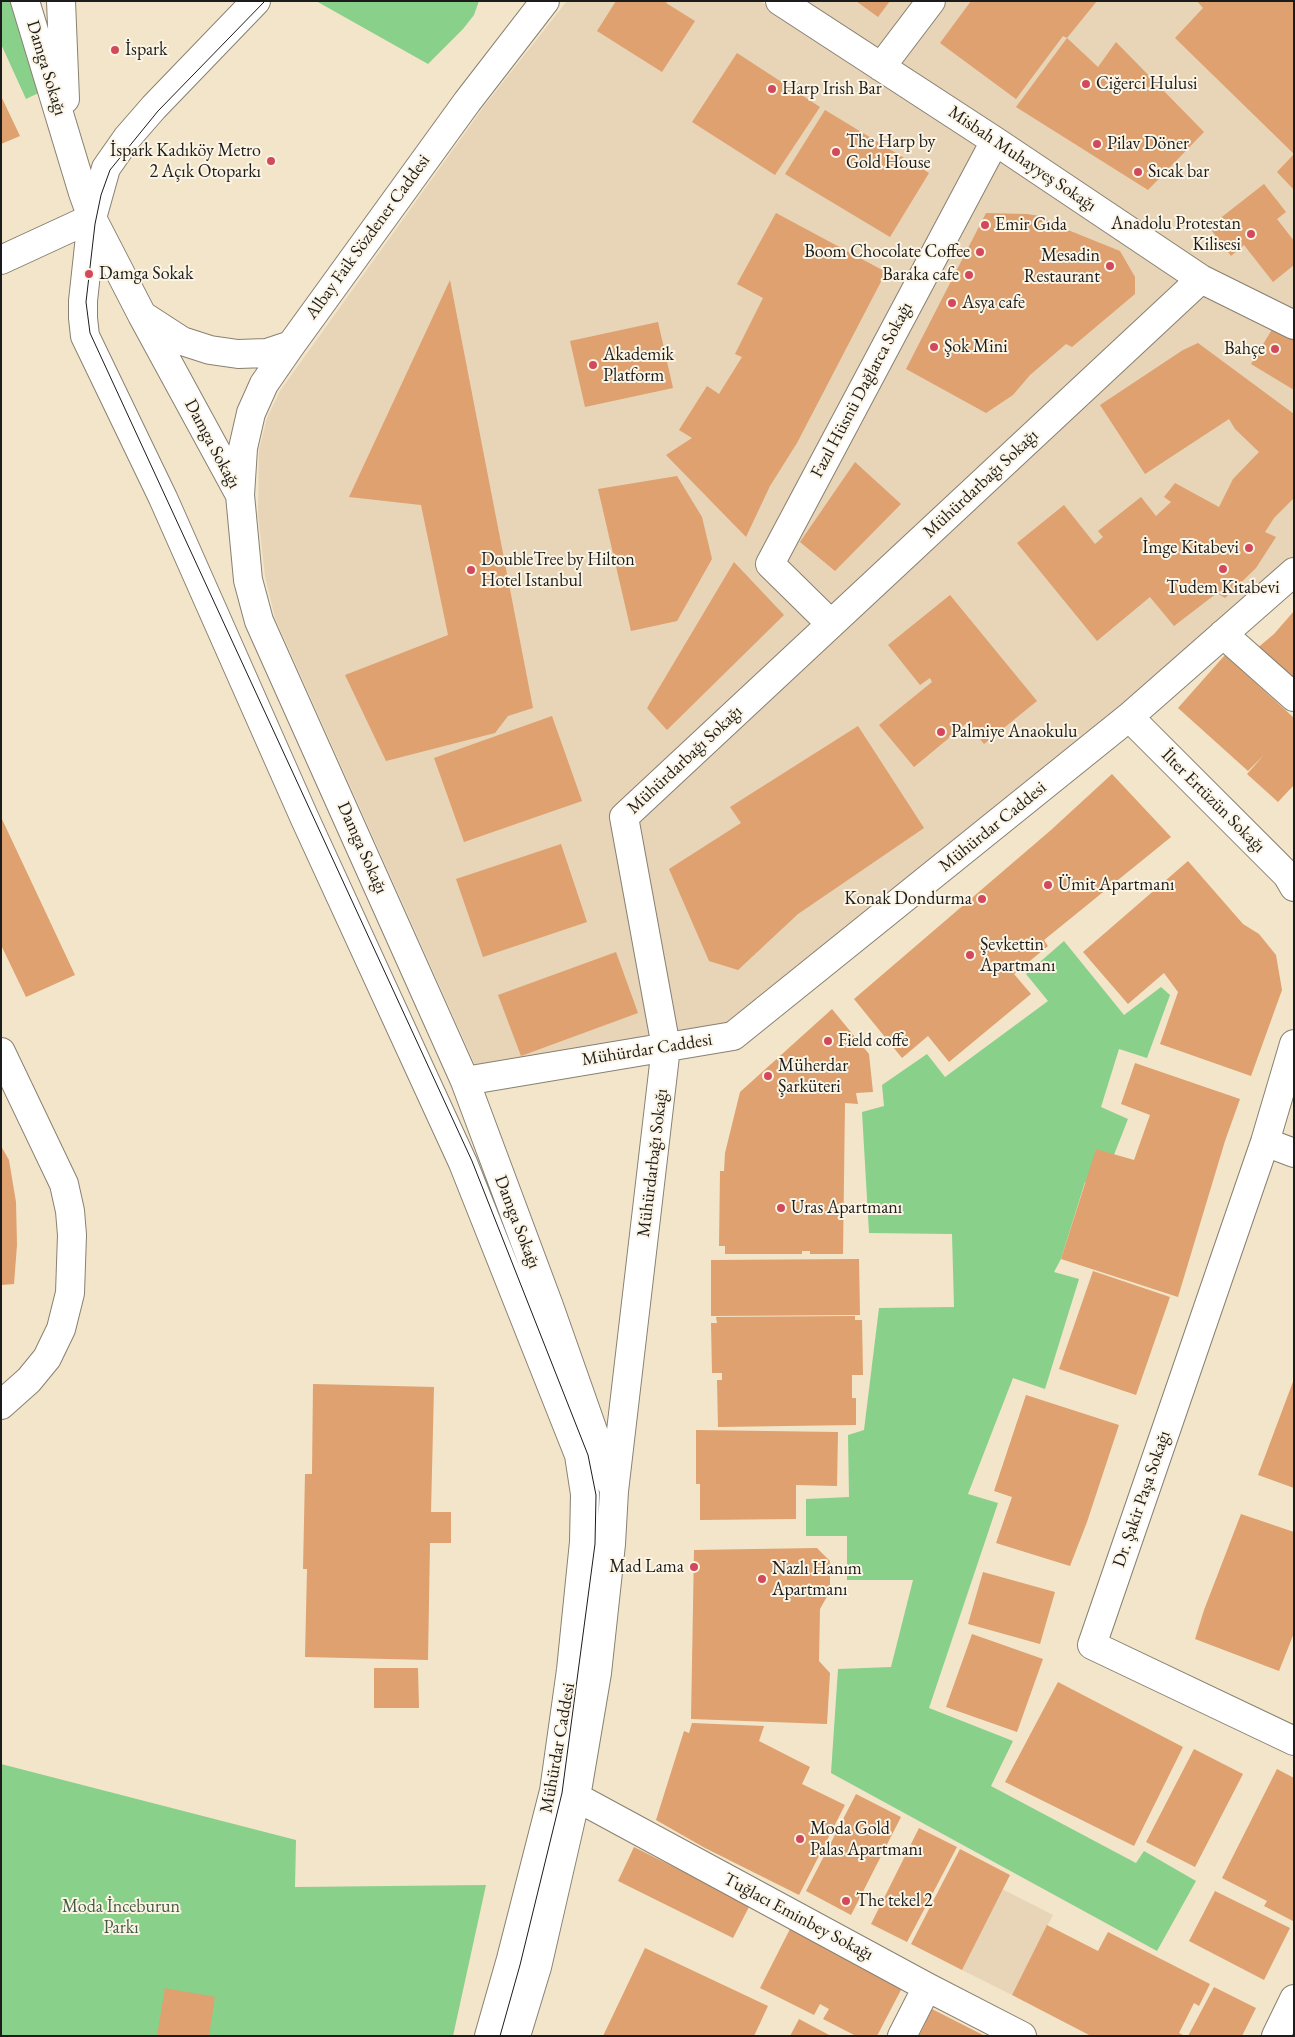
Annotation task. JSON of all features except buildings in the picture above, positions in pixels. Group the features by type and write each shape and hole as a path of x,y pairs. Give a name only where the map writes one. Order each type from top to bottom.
{"street":[{"name":"Damga Sokağı","path":"25,1 92,218 240,495 248,580 259,621 465,1081 549,1306 614,1491"},
{"path":"1,260 92,218 106,168 127,138 154,107 256,1"},
{"path":"511,45 521,1"},
{"name":"Albay Faik Sözdener Caddesi","path":"240,495 243,448 251,413 264,384 467,102 545,1"},
{"name":"Misbah Muhayyeş Sokağı","path":"780,1 995,141 1201,279 1294,325"},
{"path":"882,67 931,1"},
{"name":"Damga Sokağı","path":"63,7 67,135"},
{"name":"Fazıl Hüsnü Dağlarca Sokağı","path":"832,624 770,564 995,141"},
{"name":"Damga Sokağı","path":"92,218 83,301 85,336 163,498 305,819 462,1163 578,1455"},
{"name":"Mühürdarbağı Sokağı","path":"614,1491 666,1047 624,817 1201,279"},
{"path":"142,314 182,341 210,350 238,354 267,353 291,345"},
{"name":"Mühürdar Caddesi","path":"465,1081 733,1036 1130,718 1294,572"},
{"path":"1223,634 1294,697"},
{"name":"İlter Ertüzün Sokağı","path":"1130,718 1287,875 1294,887"},
{"path":"1294,1044 1265,1142 1294,1153"},
{"path":"1,1052 64,1184 70,1211 72,1235 70,1293 61,1329 46,1358 28,1380 1,1405"},
{"name":"Dr. Şakir Paşa Sokağı","path":"1265,1142 1092,1645 1294,1741"},
{"name":"Mühürdar Caddesi","path":"489,2036 511,1959 554,1791 571,1670 584,1542 585,1494 578,1455"},
{"name":"Mühürdar Caddesi","path":"516,2036 537,1967 576,1797 598,1673 611,1544 614,1491"},
{"name":"Tuğlacı Eminbey Sokağı","path":"576,1797 927,1987 1022,2036"},
{"path":"902,2036 927,1987"},
{"path":"1276,2036 1294,2000"}],"shaded area":[{"path":"567,1 760,1 981,145 760,561 815,624 617,809 654,1038 476,1067 275,618 265,576 258,514 259,450 267,418 280,391 485,105"},
{"path":"800,1 919,1 880,53"},
{"path":"945,1 1294,1 1294,313 1199,265 897,65"},
{"path":"998,157 1184,280 831,610 783,561"},
{"path":"1203,291 1294,337 1294,558 1110,721 728,1026 675,1034 635,820"},
{"path":"1002,1889 1053,1915 1012,1995 962,1970"}],"green space":[{"path":"1,1 20,1 49,88 26,99 1,44"},
{"path":"316,1 479,1 474,15 463,29 428,64"},
{"path":"1064,941 1124,1015 1161,987 1170,995 1147,1058 1119,1049 1101,1107 1128,1119 1101,1188 1085,1182 1061,1259 1054,1272 1079,1279 1045,1389 1013,1378 968,1494 998,1503 929,1708 1013,1741 991,1786 1136,1863 1144,1851 1196,1881 1157,1951 831,1773 838,1669 891,1667 913,1580 847,1580 847,1536 806,1536 806,1499 849,1497 848,1435 864,1430 879,1308 954,1307 952,1234 869,1233 862,1112 884,1106 882,1085 927,1054 945,1077 1048,1001 1026,974"},
{"name":"Moda İnceburun Parkı","path":"1,1764 296,1840 295,1887 486,1885 453,2036 1,2036"}],"tram line":[{"path":"265,1 158,111 110,170 101,195 95,224 86,302 90,333 472,1161 588,1455 596,1495 595,1544 562,1793 520,1965 500,2036"}],"place":[{"name":"İspark","path":"115,50"},
{"name":"Ciğerci Hulusi","path":"1086,84"},
{"name":"Harp Irish Bar","path":"772,89"},
{"name":"Pilav Döner","path":"1097,144"},
{"name":"The Harp by Gold House","path":"836,152"},
{"name":"İspark Kadıköy Metro 2 Açık Otoparkı","path":"271,161"},
{"name":"Sıcak bar","path":"1138,172"},
{"name":"Emir Gıda","path":"985,225"},
{"name":"Anadolu Protestan Kilisesi","path":"1251,234"},
{"name":"Boom Chocolate Coffee","path":"980,252"},
{"name":"Mesadin Restaurant","path":"1110,266"},
{"name":"Damga Sokak","path":"89,274"},
{"name":"Baraka cafe","path":"969,275"},
{"name":"Asya cafe","path":"952,303"},
{"name":"Şok Mini","path":"934,347"},
{"name":"Bahçe","path":"1275,349"},
{"name":"Akademik Platform","path":"593,365"},
{"name":"İmge Kitabevi","path":"1249,548"},
{"name":"Tudem Kitabevi","path":"1223,569"},
{"name":"DoubleTree by Hilton Hotel Istanbul","path":"471,570"},
{"name":"Palmiye Anaokulu","path":"941,732"},
{"name":"Ümit Apartmanı","path":"1048,885"},
{"name":"Konak Dondurma","path":"982,899"},
{"name":"Şevkettin Apartmanı","path":"970,955"},
{"name":"Field coffe","path":"828,1041"},
{"name":"Müherdar Şarküteri","path":"768,1076"},
{"name":"Uras Apartmanı","path":"781,1208"},
{"name":"Mad Lama","path":"694,1567"},
{"name":"Nazlı Hanım Apartmanı","path":"762,1579"},
{"name":"Moda Gold Palas Apartmanı","path":"800,1839"},
{"name":"The tekel 2","path":"846,1901"}]}
